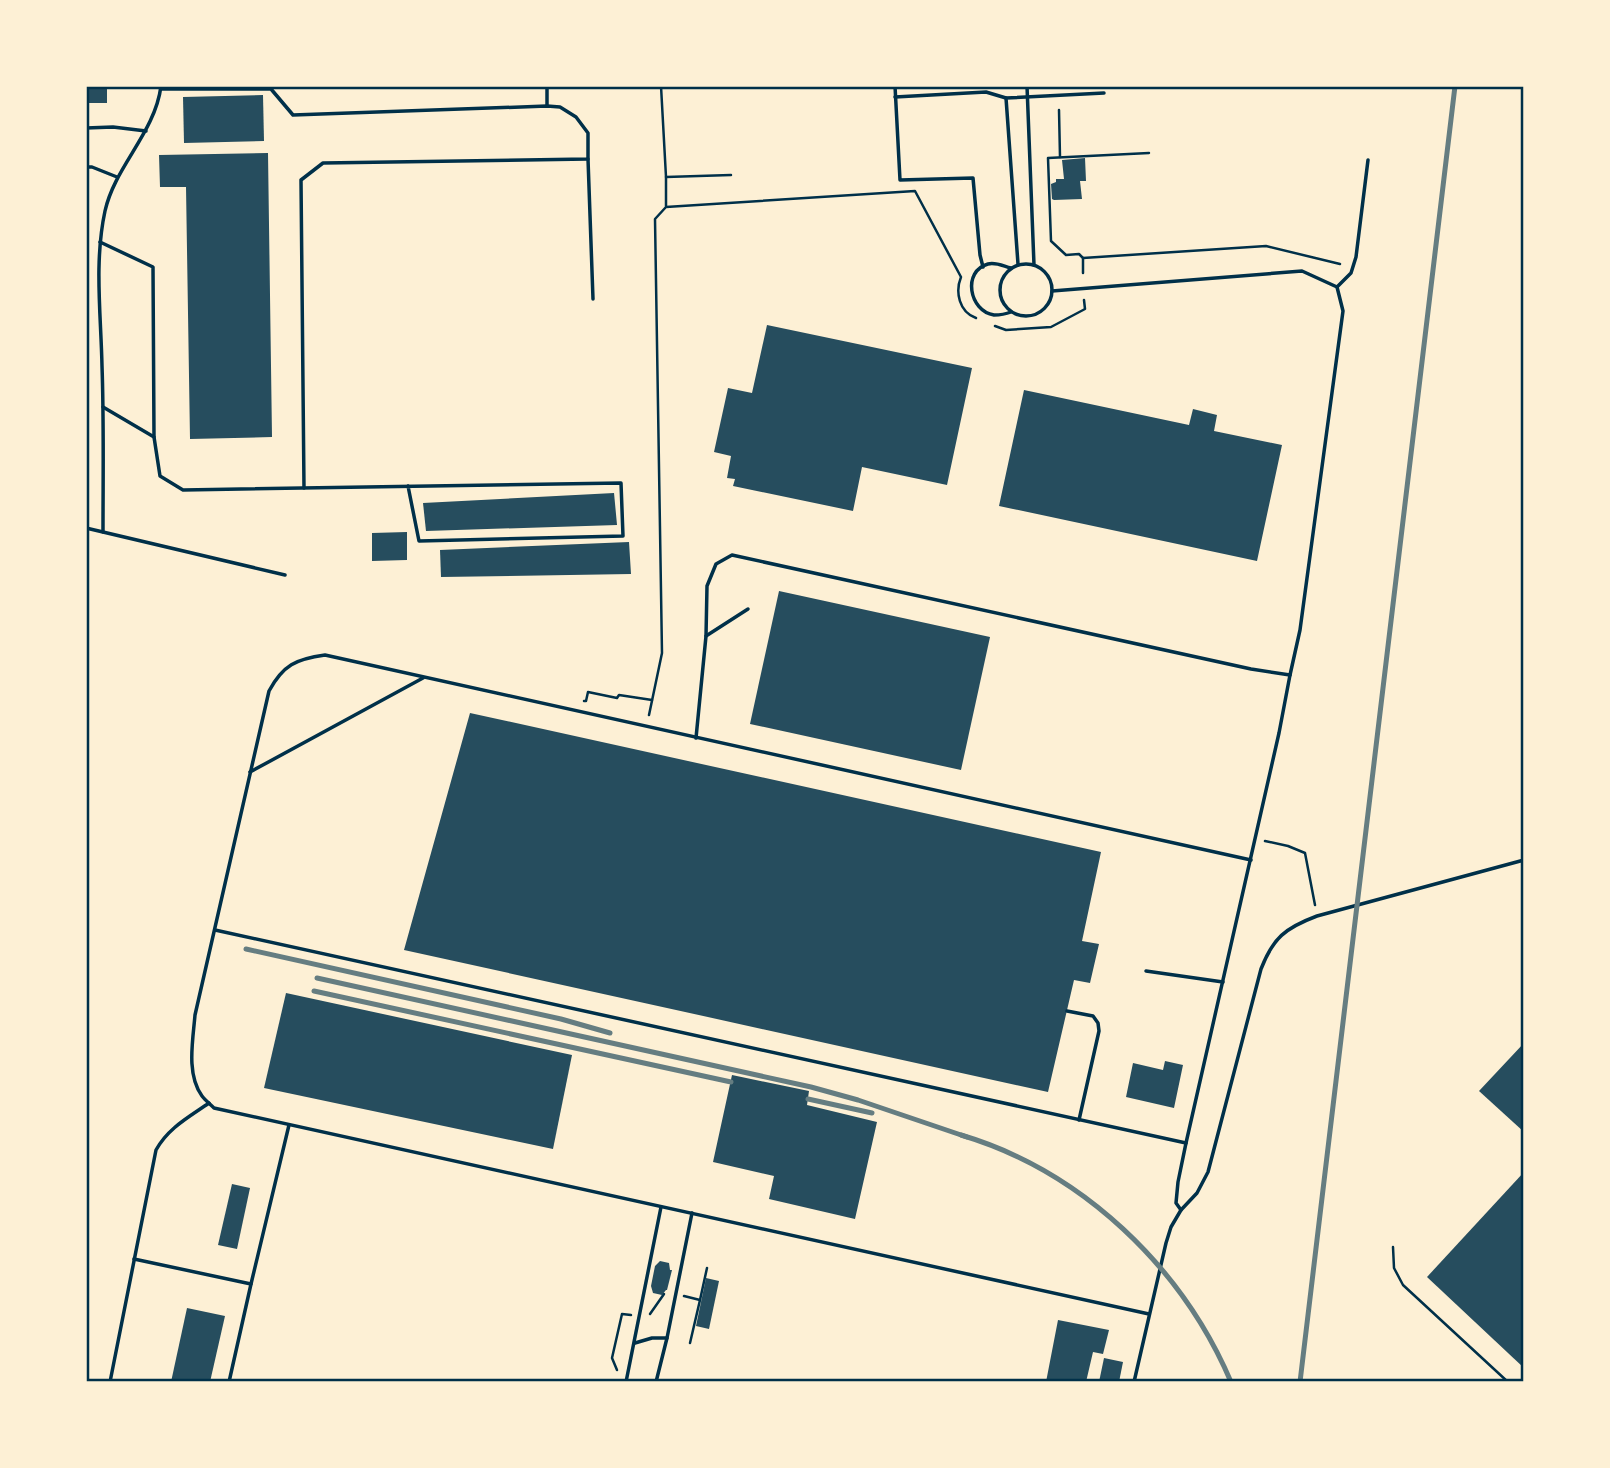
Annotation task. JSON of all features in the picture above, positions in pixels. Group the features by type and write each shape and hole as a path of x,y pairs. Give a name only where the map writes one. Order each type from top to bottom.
{"lane":[{"path":"547,86 547,106"},
{"path":"895,86 900,180 973,178 983,267"},
{"path":"1027,86 1034,265"},
{"path":"103,531 100,242 106,209 117,177 146,131 161,88 271,89 293,115 560,107 576,117 588,133 593,299"},
{"path":"895,97 986,92 1006,98 1028,98 1104,93"},
{"path":"1006,98 1018,264"},
{"path":"86,128 113,127 146,131"},
{"path":"304,488 301,180 323,163 588,159"},
{"path":"1336,287 1351,273 1356,257 1368,160"},
{"path":"86,167 117,177"},
{"path":"100,242 153,267 154,438 160,476 183,490 408,486 621,483 623,536 419,541 408,486"},
{"path":"1010,268 990,263 977,272 972,280 971,290 973,299 985,312 1012,312"},
{"path":"1018,264 1034,265 1048,275 1052,290 1050,300 1038,313 1020,316 1005,306 999,289 1004,274 1010,268 1018,264"},
{"path":"1052,290 1302,271 1336,287 1343,311 1300,630 1186,1143 1176,1203 1181,1210"},
{"path":"103,407 154,438"},
{"path":"86,528 285,575"},
{"path":"696,738 708,586 716,565 733,555 1223,663 1290,675"},
{"path":"706,636 748,609"},
{"path":"1149,1314 214,1108 201,1095 195,1079 191,1053 195,1015 269,691 277,676 292,664 307,657 324,655 1251,860"},
{"path":"250,772 424,677"},
{"path":"1135,1382 1171,1227 1181,1210 1197,1193 1208,1172 1261,969 1268,951 1279,936 1296,924 1317,916 1524,860"},
{"path":"215,930 1186,1143"},
{"path":"1146,971 1223,982"},
{"path":"1067,1011 1093,1016 1099,1031 1079,1119"},
{"path":"110,1382 156,1150 171,1129 209,1103"},
{"path":"229,1382 289,1125"},
{"path":"626,1382 661,1207"},
{"path":"656,1382 692,1213"},
{"path":"134,1259 251,1284"},
{"path":"635,1343 652,1338 667,1338"}],"path":[{"path":"648,718 663,653 655,219 666,207 661,86"},
{"path":"1059,110 1060,158"},
{"path":"1149,153 1048,158 1051,241 1066,255 1079,254 1083,258 1266,246 1340,264"},
{"path":"666,177 731,175"},
{"path":"666,207 915,191 961,277 958,283 958,299 969,316 981,320"},
{"path":"1083,258 1083,273"},
{"path":"993,325 1006,330 1051,327 1085,309 1084,300"},
{"path":"580,701 586,701 588,692 617,698 619,695 652,700"},
{"path":"1265,841 1305,853 1315,905"},
{"path":"1393,1247 1394,1268 1403,1284 1508,1382"},
{"path":"690,1343 707,1268"},
{"path":"615,1382 617,1368 612,1358 622,1314 647,1317 666,1292 700,1300"}],"building":[{"path":"86,86 107,86 107,103 86,103"},
{"path":"263,95 264,141 184,143 183,97"},
{"path":"268,153 272,437 190,439 186,187 160,187 159,155"},
{"path":"1085,158 1086,181 1080,181 1082,199 1052,199 1051,184 1056,182 1056,179 1064,179 1062,160"},
{"path":"767,325 972,368 947,485 862,467 853,511 733,486 735,479 727,478 731,456 714,452 728,388 752,393"},
{"path":"1024,390 1189,425 1193,409 1217,415 1214,431 1282,445 1257,561 999,506"},
{"path":"614,493 617,525 426,531 423,503"},
{"path":"407,532 407,560 372,561 372,533"},
{"path":"629,542 631,574 441,577 440,550"},
{"path":"779,591 990,637 961,770 750,724"},
{"path":"470,713 1101,852 1082,941 1099,944 1090,983 1074,980 1048,1092 404,950"},
{"path":"286,993 572,1055 553,1149 264,1088"},
{"path":"1524,1043 1524,1132 1479,1091"},
{"path":"1165,1061 1183,1065 1174,1108 1126,1097 1133,1063 1163,1070"},
{"path":"732,1075 809,1091 807,1105 877,1122 855,1219 769,1199 774,1176 713,1162"},
{"path":"1524,1172 1524,1368 1427,1277"},
{"path":"232,1184 250,1188 237,1249 218,1245"},
{"path":"660,1261 669,1263 672,1270 667,1290 662,1295 653,1293 651,1286 655,1266"},
{"path":"706,1278 719,1281 709,1329 696,1326"},
{"path":"187,1308 225,1316 210,1382 171,1382"},
{"path":"1058,1320 1109,1330 1103,1354 1093,1352 1086,1382 1046,1382"},
{"path":"1104,1358 1123,1362 1119,1382 1099,1382"}],"railway":[{"path":"1300,1382 1455,86"},
{"path":"246,949 561,1019 610,1033"},
{"path":"317,978 811,1087 967,1137"},
{"path":"314,991 731,1082"},
{"path":"808,1099 872,1113"},
{"path":"961,1135 1005,1151 1047,1173 1087,1199 1123,1229 1156,1263 1185,1300 1210,1340 1231,1382"}]}
